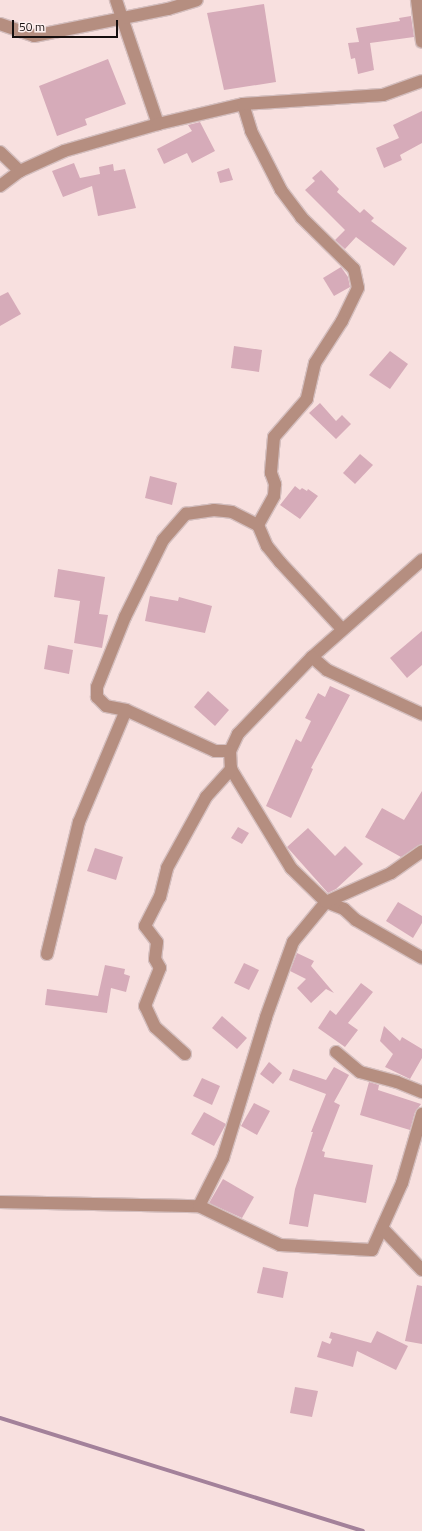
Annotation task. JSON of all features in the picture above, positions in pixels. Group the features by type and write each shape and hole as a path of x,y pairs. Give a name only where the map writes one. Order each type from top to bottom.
{"street":[{"path":"116,0 158,124"},
{"path":"0,24 34,36 121,17 168,9 197,0"},
{"path":"417,0 422,42"},
{"path":"0,186 20,171 64,151 158,124 243,104 383,95 422,81"},
{"path":"243,104 251,130 282,190 301,217 354,269 358,288 342,321 315,363 307,399 274,437 271,473 275,484 274,496 258,525"},
{"path":"0,152 20,171"},
{"path":"230,751 215,751 190,741 126,710 106,706 97,697 97,687 125,617 164,540 186,514 214,510 232,512 258,525 267,546 342,629"},
{"path":"422,560 312,657 238,734 230,751 231,769 291,868 326,902 344,909 356,920 422,958"},
{"path":"312,657 327,670 422,714"},
{"path":"47,954 79,822 126,710"},
{"path":"185,1054 155,1027 145,1006 160,968 155,959 157,942 145,926 160,897 167,868 206,797 231,769"},
{"path":"199,1206 223,1158 266,1017 293,942 326,902 391,873 422,852"},
{"path":"336,1052 360,1072 397,1082 422,1092"},
{"path":"0,1202 199,1206 280,1245 372,1250 402,1183 422,1114"},
{"path":"382,1228 422,1270"}],"building":[{"path":"264,4 276,82 224,90 207,13"},
{"path":"411,16 414,37 370,43 374,70 358,74 355,58 351,59 348,43 359,42 356,28 400,21 399,18"},
{"path":"108,59 126,104 85,119 87,125 57,136 39,86"},
{"path":"422,111 422,143 400,155 402,160 384,168 376,148 399,138 393,125"},
{"path":"200,122 215,151 192,163 187,153 164,164 157,149 192,131 188,125"},
{"path":"74,163 80,178 100,174 99,167 113,164 114,171 125,169 136,208 98,216 92,186 63,197 52,171"},
{"path":"229,168 233,180 220,183 217,172"},
{"path":"321,170 339,189 337,192 360,213 364,209 374,218 371,221 407,248 394,266 356,237 345,249 335,240 345,230 305,190 315,181 312,178"},
{"path":"341,267 348,277 350,287 334,296 323,278"},
{"path":"8,292 21,314 0,326 0,296"},
{"path":"234,346 262,350 259,372 231,368"},
{"path":"390,351 408,364 390,389 369,375"},
{"path":"320,403 336,421 342,415 351,424 336,439 309,413"},
{"path":"360,454 373,465 355,484 343,473"},
{"path":"150,476 177,483 172,505 145,498"},
{"path":"295,486 300,490 302,488 307,491 308,489 318,496 300,519 280,505"},
{"path":"58,569 105,577 99,614 108,615 102,648 74,643 80,601 54,597"},
{"path":"150,596 178,601 179,597 212,606 205,633 145,621"},
{"path":"422,631 422,665 407,678 390,658"},
{"path":"48,645 73,650 69,674 44,669"},
{"path":"330,686 350,695 311,768 313,769 291,818 266,806 296,739 301,742 311,721 305,718 318,693 325,697"},
{"path":"208,691 229,710 215,726 194,707"},
{"path":"422,791 422,844 401,857 365,837 382,808 404,820"},
{"path":"238,827 249,833 242,844 231,838"},
{"path":"308,828 335,856 345,846 363,864 336,889 328,893 287,847"},
{"path":"95,848 123,857 116,880 87,871"},
{"path":"398,902 422,916 422,923 413,938 386,921"},
{"path":"297,953 314,961 311,966 334,993 326,989 311,1003 297,988 306,979 290,971"},
{"path":"244,963 259,970 249,990 234,983"},
{"path":"105,965 125,969 124,974 130,976 126,992 111,988 107,1013 45,1005 47,989 98,996"},
{"path":"361,983 373,992 348,1023 358,1030 345,1047 318,1028 330,1010 336,1015"},
{"path":"222,1016 247,1038 237,1049 212,1028"},
{"path":"384,1026 400,1041 402,1037 422,1049 422,1058 410,1079 385,1067 393,1054 380,1041"},
{"path":"269,1062 282,1073 273,1084 260,1074"},
{"path":"334,1067 349,1075 334,1102 340,1105 322,1151 325,1152 324,1157 373,1165 366,1203 314,1194 308,1227 289,1224 295,1189 313,1132 311,1132 326,1094 289,1080 293,1069 326,1080"},
{"path":"202,1078 220,1086 212,1105 193,1096"},
{"path":"369,1082 379,1085 378,1090 421,1104 415,1112 410,1130 360,1115"},
{"path":"254,1103 270,1111 257,1135 241,1126"},
{"path":"204,1112 226,1124 214,1146 191,1134"},
{"path":"223,1179 254,1197 242,1218 209,1203"},
{"path":"263,1267 288,1272 283,1298 257,1293"},
{"path":"417,1285 422,1286 422,1344 405,1341"},
{"path":"377,1331 408,1346 396,1370 357,1351 353,1367 317,1357 322,1341 330,1344 332,1339 329,1338 331,1332 371,1343"},
{"path":"295,1387 318,1391 312,1417 290,1413"}],"waterway":[{"path":"0,1418 363,1531"}]}
